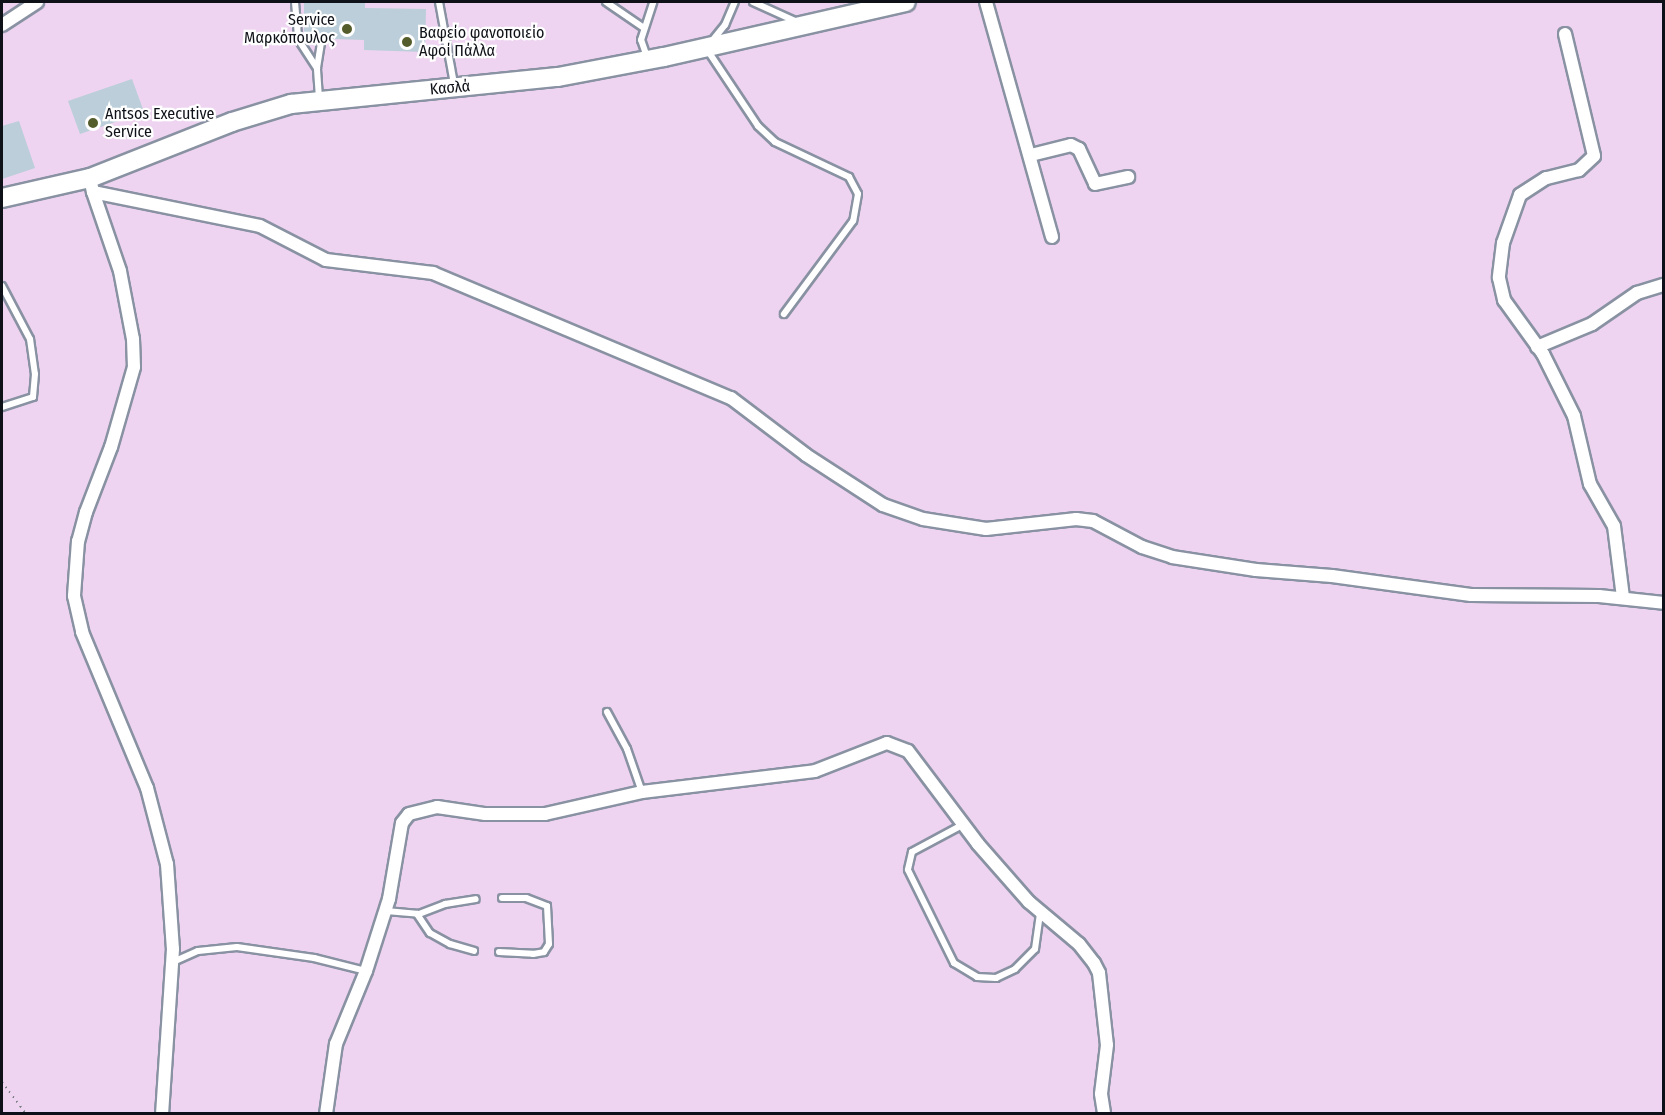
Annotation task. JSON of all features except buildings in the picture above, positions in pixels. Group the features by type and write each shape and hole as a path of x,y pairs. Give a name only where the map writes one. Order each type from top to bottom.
{"street":[{"path":"2,25 37,2"},
{"name":"Κασλά","path":"2,198 92,185 232,122 319,98 454,88 558,77 706,48 803,25 853,8 906,2"},
{"path":"986,2 1031,155 1052,237"},
{"path":"1565,34 1594,156 1579,170 1546,178 1520,195 1498,263 1504,300 1563,389 1574,416 1590,484 1614,526 1623,597"},
{"path":"1031,155 1071,145 1079,148 1095,184 1128,177"},
{"path":"92,185 260,226 326,260 433,273 731,398 806,455 883,505 923,519 986,529 1076,519 1093,521 1142,547 1172,557 1245,569 1332,576 1470,595 1623,597 1664,603"},
{"path":"92,185 120,271 133,339 134,367 111,447 86,512 78,541 74,596 82,632 160,829 171,893 172,962 162,1113"},
{"path":"1537,347 1592,324 1637,292 1664,285"},
{"path":"326,1113 336,1044 346,1012 366,971 385,911 402,823 417,809 437,807 519,816 642,792 815,771 887,743 908,751 964,824 1040,911 1083,949 1099,973 1107,1045 1101,1094 1104,1113"}],"lane":[{"path":"295,2 298,39 317,68"},
{"path":"439,2 454,66 454,88"},
{"path":"606,2 644,28"},
{"path":"648,61 642,40 654,2"},
{"path":"735,2 725,25 706,48 775,142 849,177 858,194 853,221 784,314"},
{"path":"753,2 803,25"},
{"path":"319,98 317,68 321,44"},
{"path":"2,286 26,330 35,374 33,397 2,407"},
{"path":"607,712 627,749 642,792"},
{"path":"964,824 912,852 908,870 954,963 977,977 996,978 1015,969 1035,949 1040,911"},
{"path":"499,952 533,954 544,952 549,944 547,906 526,898 502,898"},
{"path":"385,911 417,914 452,902 476,899"},
{"path":"417,914 430,933 450,944 474,951"},
{"path":"172,962 198,951 237,947 314,958 366,971"}],"path":[{"path":"2,1082 27,1113"}],"shaded area":[{"path":"2,2 1663,2 1663,1113 2,1113"}],"place":[{"name":"Service Μαρκόπουλος","path":"347,29"},
{"name":"Βαφείο φανοποιείο Αφοί Πάλλα","path":"407,42"},
{"name":"Antsos Executive Service","path":"93,123"}]}
